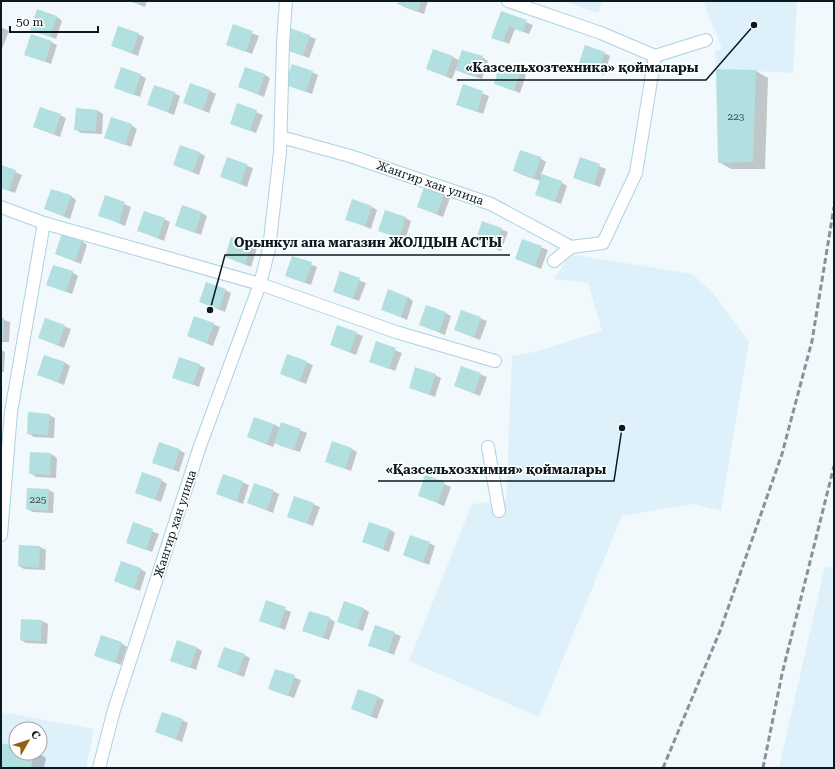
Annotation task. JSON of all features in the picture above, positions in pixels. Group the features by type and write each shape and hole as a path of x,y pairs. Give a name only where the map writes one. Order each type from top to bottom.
{"street":[{"name":"Жангир хан улица","path":"99,768 114,710 197,453 260,284 269,249 280,152 283,43 286,1"},
{"path":"508,1 601,33 655,56 706,40"},
{"path":"554,260 571,247 603,243 636,173 655,56"},
{"name":"Жангир хан улица","path":"281,137 350,156 491,204 571,247"},
{"path":"1,207 44,223 260,284 396,332 495,361"},
{"path":"1,535 11,412 44,223"},
{"path":"488,447 499,511"}],"shaded area":[{"path":"562,1 602,1 598,13"},
{"path":"703,1 797,1 793,73 716,69 715,51 722,49"},
{"path":"570,254 692,274 712,292 749,342 721,511 694,504 622,516 539,717 409,661 472,504 506,500 512,356 534,352 602,331 588,283 554,279"},
{"path":"825,566 834,568 834,768 779,768"},
{"path":"1,712 94,729 86,768 1,768"}],"building":[{"path":"131,1 140,1 139,4"},
{"path":"399,1 421,1 418,11 397,4"},
{"path":"37,9 57,16 50,37 30,30"},
{"path":"501,11 527,20 523,32 509,26 503,42 491,38"},
{"path":"233,24 253,31 246,52 226,45"},
{"path":"118,26 139,33 132,53 111,46"},
{"path":"290,28 310,35 303,56 283,49"},
{"path":"31,34 52,41 45,62 24,55"},
{"path":"585,45 605,52 598,73 578,66"},
{"path":"433,49 453,56 446,76 426,69"},
{"path":"462,50 483,56 476,77 455,70"},
{"path":"500,63 521,70 514,91 494,84"},
{"path":"292,64 313,71 306,92 285,85"},
{"path":"121,67 141,74 134,95 114,88"},
{"path":"245,67 265,74 258,94 238,87"},
{"path":"716,69 756,70 753,162 718,163"},
{"path":"190,83 210,90 203,110 183,103"},
{"path":"463,84 483,91 477,112 456,105"},
{"path":"154,85 175,92 168,112 147,105"},
{"path":"237,103 257,110 250,131 230,124"},
{"path":"40,107 61,114 54,134 33,127"},
{"path":"76,108 97,110 96,131 74,130"},
{"path":"111,117 132,124 125,145 104,138"},
{"path":"180,145 200,152 193,172 173,165"},
{"path":"520,150 541,157 534,178 513,171"},
{"path":"227,157 247,164 241,184 220,177"},
{"path":"580,157 600,164 594,185 573,178"},
{"path":"1,165 16,170 9,191 1,188"},
{"path":"542,174 562,181 555,202 535,195"},
{"path":"424,187 444,194 437,214 417,207"},
{"path":"51,189 71,195 64,216 44,209"},
{"path":"105,195 125,202 119,223 98,216"},
{"path":"352,199 372,206 365,226 345,220"},
{"path":"182,205 202,212 195,233 175,226"},
{"path":"385,210 406,217 399,238 378,231"},
{"path":"144,211 165,218 158,238 137,231"},
{"path":"482,221 502,228 495,249 475,242"},
{"path":"62,233 82,241 75,261 55,254"},
{"path":"231,237 252,244 245,264 225,257"},
{"path":"522,239 542,246 535,266 515,259"},
{"path":"292,256 312,262 305,283 285,276"},
{"path":"53,265 73,271 66,292 46,285"},
{"path":"340,271 360,278 353,299 333,292"},
{"path":"206,282 226,289 219,309 199,302"},
{"path":"388,289 408,297 401,317 381,310"},
{"path":"426,305 446,312 439,332 419,325"},
{"path":"461,310 481,317 474,337 454,330"},
{"path":"194,316 214,323 207,343 187,336"},
{"path":"1,318 4,318 3,340 1,339"},
{"path":"45,318 65,325 58,345 38,338"},
{"path":"337,325 357,332 350,352 330,345"},
{"path":"376,341 396,348 389,369 369,362"},
{"path":"287,354 307,361 300,381 280,374"},
{"path":"44,355 65,362 58,382 37,375"},
{"path":"179,357 200,364 193,385 172,378"},
{"path":"461,366 481,373 474,393 454,386"},
{"path":"415,367 436,374 429,395 409,388"},
{"path":"28,412 50,414 48,435 27,434"},
{"path":"254,417 274,424 267,444 247,437"},
{"path":"281,422 301,429 294,450 274,443"},
{"path":"332,441 352,448 345,469 325,462"},
{"path":"159,442 180,449 173,470 152,463"},
{"path":"30,452 51,453 50,475 29,474"},
{"path":"142,472 162,479 155,500 135,493"},
{"path":"223,474 243,481 237,501 216,494"},
{"path":"425,475 445,482 438,503 418,496"},
{"path":"254,483 274,490 267,510 247,503"},
{"path":"27,488 49,489 48,511 26,509"},
{"path":"294,496 314,503 307,524 287,517"},
{"path":"133,522 153,529 146,550 126,543"},
{"path":"369,522 390,529 383,549 362,542"},
{"path":"410,535 430,542 423,563 403,555"},
{"path":"19,545 40,546 39,568 18,566"},
{"path":"121,561 141,568 134,589 114,581"},
{"path":"266,600 286,607 279,628 259,621"},
{"path":"344,601 364,608 357,629 337,622"},
{"path":"309,611 330,617 323,638 302,631"},
{"path":"21,619 42,620 41,641 20,640"},
{"path":"375,625 395,632 388,652 368,646"},
{"path":"101,635 122,642 115,663 94,656"},
{"path":"177,640 197,647 190,668 170,661"},
{"path":"224,647 245,654 238,674 217,667"},
{"path":"275,669 295,675 288,696 268,689"},
{"path":"358,689 378,696 371,716 351,709"},
{"path":"162,712 183,719 176,739 155,732"},
{"path":"1,743 8,744 8,761 32,761 31,768 1,768"}],"railway":[{"path":"663,768 720,631 782,454 812,341 834,207"},
{"path":"763,768 782,674 834,466"}],"place":[{"name":"«Казсельхозтехника» қоймалары","path":"754,25"},
{"name":"Орынкул апа магазин ЖОЛДЫН АСТЫ","path":"210,310"},
{"name":"«Қазсельхозхимия» қоймалары","path":"622,428"}]}
